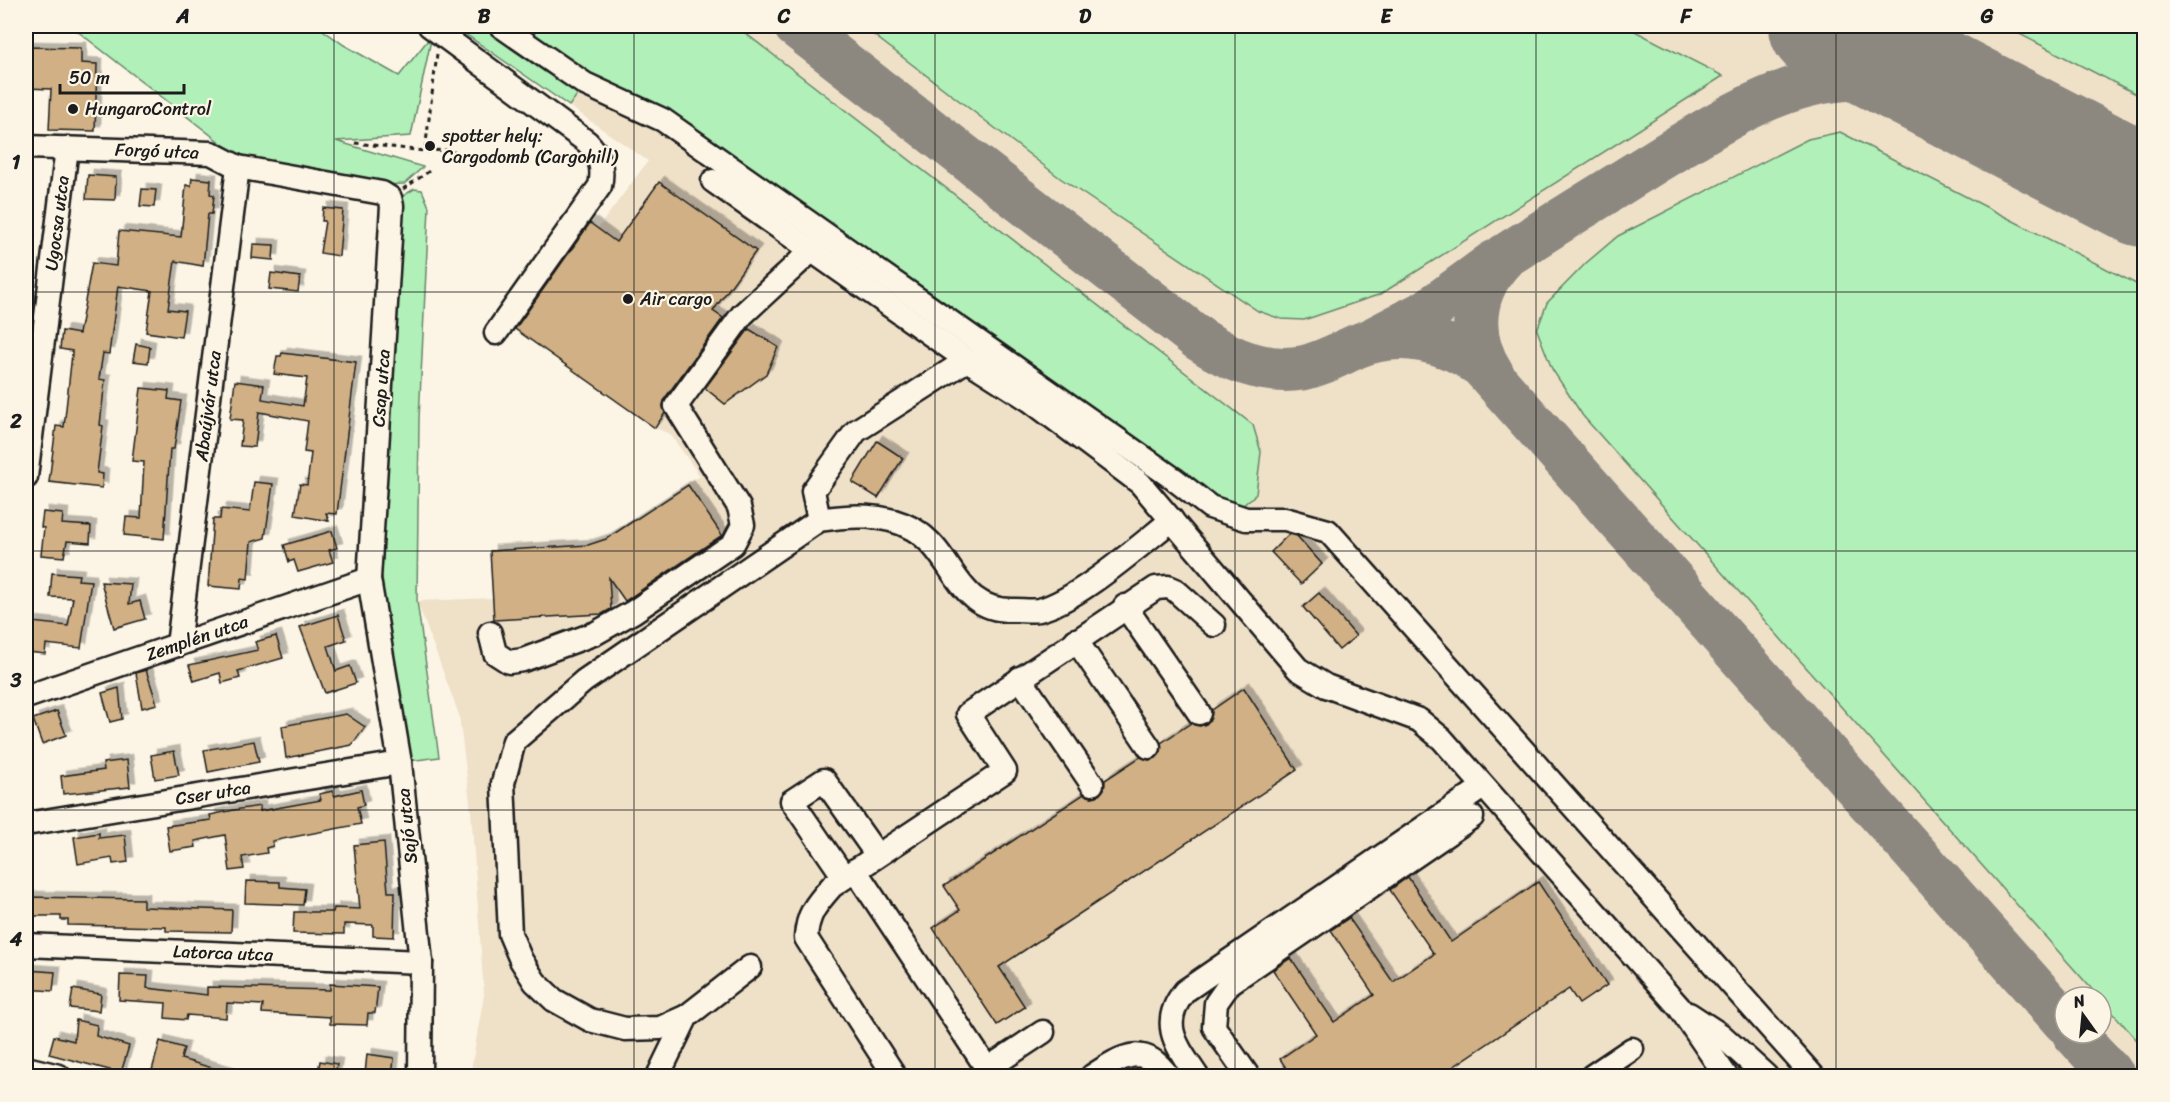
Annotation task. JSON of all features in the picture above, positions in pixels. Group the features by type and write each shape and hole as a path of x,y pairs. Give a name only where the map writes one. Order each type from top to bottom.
{"street":[{"path":"501,26 585,84 663,120 962,329 1210,507 1246,519 1285,519 1328,531 1813,1077"},
{"path":"435,28 587,141 596,151 601,162 600,186 496,333"},
{"name":"Forgó utca","path":"26,147 211,153 238,166 382,193 390,198"},
{"name":"Ugocsa utca","path":"26,477 67,148"},
{"name":"Abaújvár utca","path":"178,645 238,166"},
{"path":"712,181 810,252 1031,401 1140,483 1298,669 1326,686 1419,720 1442,739 1679,1007 1726,1077"},
{"name":"Csap utca","path":"369,579 392,206 390,198"},
{"path":"490,633 495,653 509,662 523,660 596,633 633,612 733,544 743,525 740,507 676,406 742,315 810,252"},
{"path":"819,520 813,491 856,431 967,360"},
{"path":"750,967 687,1016 660,1028 626,1029 590,1020 554,1000 535,982 520,960 510,934 503,783 514,741 584,681 819,520 850,515 890,521 914,530 936,551 979,604 1003,611 1040,610 1083,589 1172,520"},
{"name":"Zemplén utca","path":"26,697 369,579"},
{"name":"Sajó utca","path":"369,579 400,763 421,962 420,1077"},
{"path":"895,1077 806,938 806,922 813,908 832,886 850,873 1005,771 968,714 1147,591 1168,587 1214,625"},
{"path":"1125,606 1199,713"},
{"path":"1076,640 1149,747"},
{"path":"1020,678 1092,784"},
{"name":"Cser utca","path":"26,824 400,763"},
{"path":"877,855 824,780 792,801 850,873 990,1073 1043,1032"},
{"path":"1197,1077 1177,1046 1171,1024 1176,1003 1185,991 1483,787"},
{"path":"1248,1077 1214,1027 1216,1003 1230,983 1472,817"},
{"name":"Latorca utca","path":"26,945 421,962"},
{"path":"1679,1007 1722,1035 1766,1077"},
{"path":"658,1077 687,1016"},
{"path":"1706,1077 1707,1048"},
{"path":"1592,1077 1632,1049"},
{"path":"1092,1077 1114,1062 1139,1054 1151,1059 1168,1077"},
{"path":"26,1068 59,1077"}],"path":[{"path":"425,151 435,28"},
{"path":"355,143 425,151 445,150 495,162"},
{"path":"390,198 431,170"}],"shaded area":[{"path":"454,26 2144,26 2144,1076 470,1076 484,995 471,811 459,715 417,601 493,598 490,551 588,545 606,539 700,476 670,434 655,428 513,327 588,222 598,228 648,161"}],"green space":[{"path":"26,26 317,26 344,45 399,76 432,35 411,136 336,141 423,167 404,184 382,185 239,157 72,27"},
{"path":"454,26 736,26 1253,425 1261,452 1256,494 1241,507 1214,497 827,234 585,84 569,106"},
{"path":"862,26 1625,26 1723,76 1381,294 1304,320 1281,319 1258,311 1060,178"},
{"path":"2004,26 2144,26 2144,98"},
{"path":"1840,132 2144,288 2144,1048 2113,1013 2113,985 2088,985 1583,416 1552,369 1537,330 1547,303 1586,263 1618,236 1808,139"},
{"path":"414,189 422,190 429,207 419,419 417,601 439,757 409,761 377,575 398,199"}],"building":[{"name":"HungaroControl","path":"26,47 81,48 81,63 97,64 95,131 49,130 51,89 26,88"},
{"path":"88,175 116,177 115,200 86,199"},
{"path":"192,178 211,180 210,194 214,195 212,214 208,214 203,266 175,261 168,309 185,311 181,337 146,332 152,291 118,286 109,354 103,353 99,379 105,380 100,425 103,426 97,473 103,474 102,488 49,482 56,426 64,427 72,354 72,351 60,349 62,331 79,334 92,263 116,266 119,231 181,237 186,185 191,186"},
{"name":"Air cargo","path":"659,182 756,251 713,311 723,318 665,398 663,406 665,413 655,428 515,329 590,223 616,242"},
{"path":"142,189 156,190 154,207 140,206"},
{"path":"323,208 343,210 339,256 320,253 325,221 322,221"},
{"path":"253,244 274,245 273,260 252,258"},
{"path":"271,273 300,277 298,292 269,289"},
{"path":"749,329 778,347 766,374 725,404 705,388"},
{"path":"136,344 150,347 148,363 133,361"},
{"path":"282,353 356,362 337,514 326,513 329,521 295,515 300,484 307,485 311,453 304,452 308,421 259,412 255,447 240,446 243,420 230,419 235,381 264,385 262,399 303,406 307,378 274,374 277,356 281,356"},
{"path":"141,388 169,391 168,399 181,401 174,449 170,449 164,539 124,535 126,517 141,518 144,462 132,461"},
{"path":"877,441 903,458 878,498 852,482"},
{"path":"254,482 273,484 265,538 251,542 248,579 242,578 241,589 208,586 213,519 220,519 221,509 250,512"},
{"path":"688,485 722,535 625,601 609,578 611,609 602,614 494,620 490,551 588,545 606,539"},
{"path":"43,512 63,514 62,524 91,526 90,543 67,541 64,557 41,555"},
{"path":"332,531 337,548 329,550 333,562 298,572 294,560 289,562 284,545"},
{"path":"1289,534 1297,536 1322,564 1301,584 1271,552"},
{"path":"52,573 79,575 78,580 91,581 81,648 46,644 45,654 28,652 32,622 68,626 73,598 50,597"},
{"path":"101,582 131,584 129,604 140,601 145,619 114,628"},
{"path":"1319,593 1356,636 1339,650 1303,607"},
{"path":"338,615 346,640 328,646 336,671 350,666 356,683 325,693 300,627"},
{"path":"276,636 283,658 238,671 240,678 222,683 220,673 194,681 189,665 258,650 255,642"},
{"path":"146,670 157,704 142,708 136,673"},
{"path":"119,688 122,719 110,722 102,693"},
{"path":"1244,688 1297,770 999,967 1025,1007 997,1025 933,928 960,910 944,886 1084,794 1092,797 1099,795 1104,789 1105,780 1140,757 1149,760 1156,758 1161,752 1161,743 1191,723 1200,726 1206,724 1211,718 1212,710"},
{"path":"57,711 66,735 42,744 33,719"},
{"path":"346,714 365,727 352,745 286,758 282,726"},
{"path":"254,741 259,762 208,772 204,750"},
{"path":"174,751 179,775 155,779 151,755"},
{"path":"127,760 130,787 63,794 61,776 104,770 103,763"},
{"path":"361,790 364,805 357,807 361,824 272,841 273,846 266,848 267,853 242,857 244,869 230,871 225,835 195,841 196,847 170,851 166,826 211,820 210,815 234,810 260,806 260,811 321,800 319,794 333,791 334,796"},
{"path":"99,833 99,838 125,835 128,862 113,864 112,858 78,864 74,837"},
{"path":"384,842 388,892 395,892 394,937 373,936 373,925 344,924 344,934 293,933 294,912 333,912 334,908 360,909 354,845"},
{"path":"1408,877 1451,942 1538,882 1607,985 1579,1004 1569,989 1438,1077 1292,1077 1280,1059 1316,1034 1273,970 1291,958 1334,1022 1374,995 1331,930 1349,918 1393,982 1434,954 1390,890"},
{"path":"246,881 280,882 280,887 305,889 303,905 245,903"},
{"path":"26,897 143,899 143,907 232,910 231,932 166,931 166,927 68,925 68,920 61,920 61,916 26,916"},
{"path":"26,970 55,972 53,991 26,989"},
{"path":"120,975 148,976 147,988 207,995 207,987 330,990 330,984 378,987 375,1013 368,1013 367,1025 330,1024 330,1017 262,1013 263,1005 227,1003 226,1018 187,1015 186,1020 165,1018 166,1003 119,1000"},
{"path":"73,989 101,994 99,1011 70,1008"},
{"path":"76,1020 97,1025 96,1036 129,1046 121,1073 49,1054 54,1036 74,1041"},
{"path":"160,1041 184,1048 181,1059 230,1073 230,1077 162,1077 151,1074"},
{"path":"367,1054 394,1058 392,1077 365,1074"},
{"path":"320,1061 337,1064 335,1077 317,1077"}],"taxiway":[{"path":"796,26 1199,339 1223,353 1261,367 1302,368 1373,341 1406,338 1438,343 1454,349 1482,366 2053,1008"},
{"path":"1492,374 1478,343 1476,312 1485,283 1505,256 1696,136 1770,98 1806,85 1843,79 1882,79 1925,86 1972,101"},
{"path":"1376,338 1428,311 1495,262"},
{"path":"2085,1045 2113,1076"}],"runway":[{"path":"1825,26 2144,191"}],"place":[{"name":"HungaroControl","path":"73,109"},
{"name":"spotter hely: Cargodomb (Cargohill)","path":"430,146"},
{"name":"Air cargo","path":"628,299"}]}
